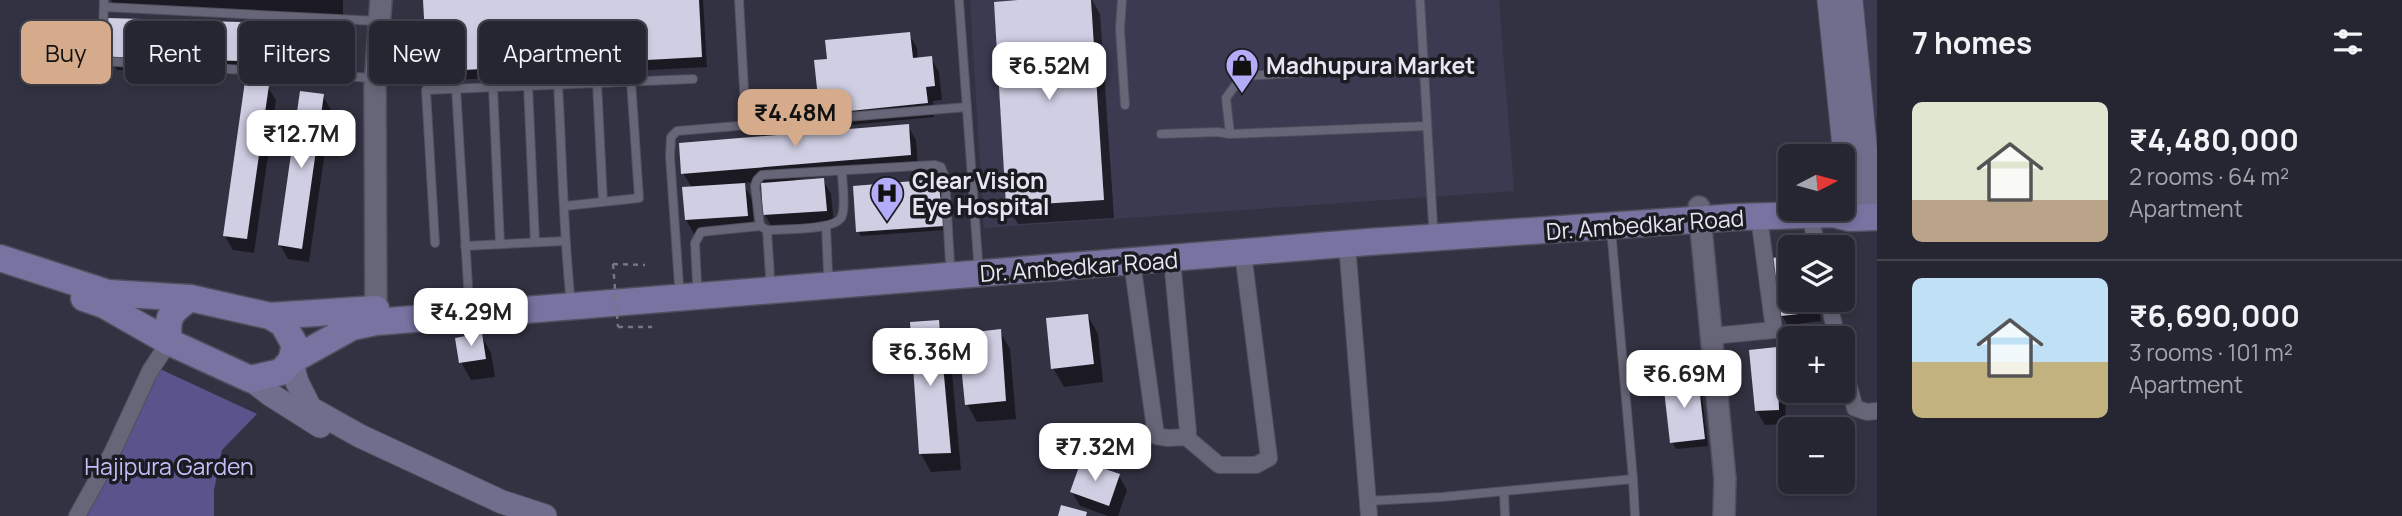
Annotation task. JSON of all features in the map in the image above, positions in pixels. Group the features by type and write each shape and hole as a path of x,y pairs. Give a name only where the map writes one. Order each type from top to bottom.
{"main road":[{"path":"1829,0 1862,210"},
{"path":"1852,0 1872,163 1862,210"},
{"name":"Dr. Ambedkar Road","path":"250,379 281,373 291,361 376,315 469,302 1433,225 1778,210"},
{"name":"Dr. Ambedkar Road","path":"0,258 108,293 190,298 270,316 376,315 1611,226 1699,214 1759,217 1778,213"},
{"path":"0,271 104,305 169,342 250,379 347,442 513,516"},
{"path":"169,342 167,324 173,310 190,298"},
{"path":"270,316 283,324 295,345 291,361 297,382 310,408 360,436 502,502 545,516"}],"street":[{"path":"375,84 376,315"},
{"path":"1699,214 1725,479 1724,516"},
{"path":"1712,336 1774,330 1759,217"},
{"path":"1347,244 1368,508"},
{"path":"1132,262 1156,436 1168,439 1186,437 1219,466 1256,465 1269,458 1243,253"},
{"path":"1172,259 1188,432 1186,437"},
{"path":"77,516 112,453 150,370 169,342"},
{"path":"1853,403 1855,408 1867,412 1877,411"}],"lane":[{"path":"739,0 746,125"},
{"path":"959,0 978,260"},
{"path":"1122,0 1119,29 1125,105"},
{"path":"1420,0 1433,225"},
{"path":"369,78 102,61 104,3 380,11"},
{"path":"1230,134 1226,98 1244,76 1424,66"},
{"path":"646,81 693,79"},
{"path":"435,243 426,90 558,84 570,294"},
{"path":"597,84 603,202"},
{"path":"565,206 639,198 631,84"},
{"path":"528,85 535,242"},
{"path":"493,87 500,244"},
{"path":"456,88 469,302"},
{"path":"688,284 670,156 671,137 677,131 968,107"},
{"path":"1161,135 1427,126"},
{"path":"770,277 755,186 762,175 935,165 941,167 945,178 950,263"},
{"path":"688,284 695,243 701,232 832,225 842,217 842,171"},
{"path":"826,226 828,272"},
{"path":"1611,226 1635,516"},
{"path":"465,246 565,241"},
{"path":"1368,508 1633,479"},
{"path":"1504,492 1505,516"}],"path":[{"path":"645,265 613,264 618,327 652,327"}],"shaded area":[{"name":"Madhupura Market","path":"970,0 1499,0 1514,191 984,228"},
{"path":"1859,0 1877,0 1877,119 1873,115"}],"green space":[{"name":"Hajipura Garden","path":"160,369 257,414 222,450 214,490 214,516 87,516 110,474"}],"building":[{"path":"423,0 699,0 702,57 646,60 646,21 479,21 479,69 465,70 465,21 424,21"},
{"path":"1091,0 1104,200 1006,206 994,2"},
{"path":"108,18 206,21 125,21 125,58 111,57 111,21 108,21"},
{"path":"225,22 239,22 239,61 225,61"},
{"path":"910,32 913,58 932,56 935,86 926,87 928,103 830,113 828,97 818,98 814,60 827,59 825,40"},
{"path":"245,84 269,85 247,239 223,236"},
{"path":"300,91 324,94 302,249 278,245"},
{"path":"909,124 911,155 681,174 679,143"},
{"path":"824,178 827,211 763,215 761,183"},
{"path":"938,179 944,226 856,232 853,186"},
{"path":"745,183 748,216 685,220 682,187"},
{"path":"1778,257 1778,283 1775,283 1772,258"},
{"path":"1780,312 1816,312 1781,316"},
{"path":"1088,314 1094,364 1051,369 1046,318"},
{"path":"939,320 951,453 919,454 910,322"},
{"path":"1001,329 1006,401 965,405 958,334"},
{"path":"482,333 486,359 459,363 455,338"},
{"path":"1777,347 1779,410 1755,411 1749,350"},
{"path":"1698,377 1705,439 1670,443 1663,381"},
{"path":"1081,461 1120,474 1109,506 1070,492"},
{"path":"1061,505 1087,512 1086,516 1058,516"}],"place":[{"name":"Madhupura Market","path":"1242,95"},
{"name":"Clear Vision Eye Hospital","path":"887,223"}]}
